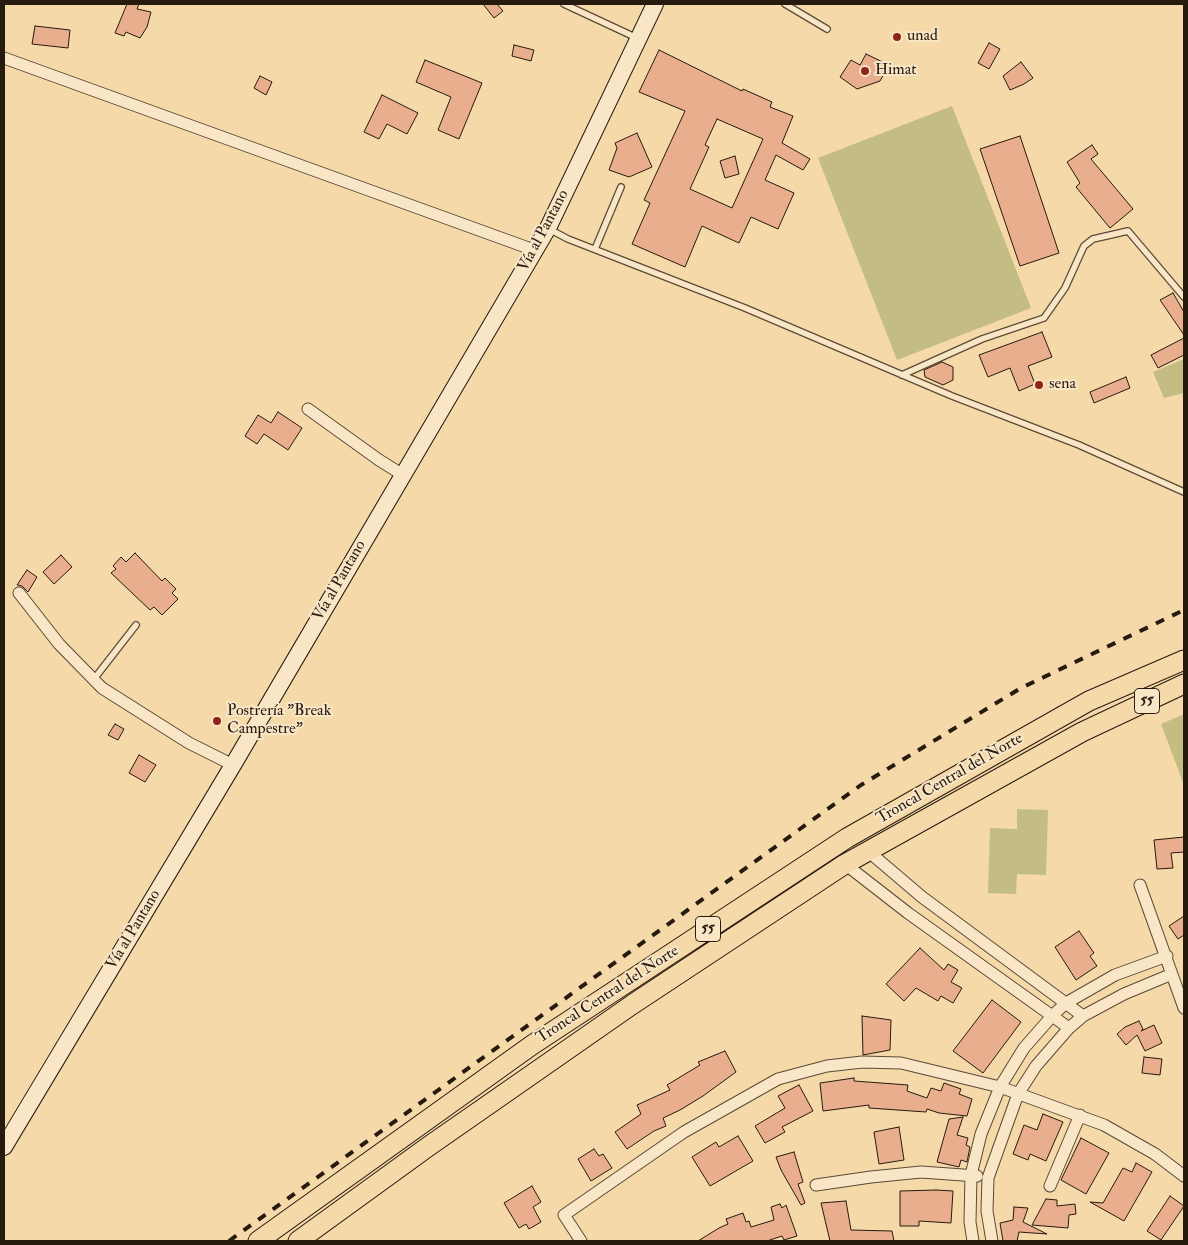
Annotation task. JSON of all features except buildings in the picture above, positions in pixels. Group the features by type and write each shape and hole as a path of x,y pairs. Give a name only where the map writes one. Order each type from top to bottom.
{"highway":[{"name":"Troncal Central del Norte","path":"258,1241 532,1045 847,838 1089,701 1184,660"},
{"name":"Troncal Central del Norte","path":"298,1241 429,1146 633,1004 845,864 1082,732 1184,684"}],"main road":[{"name":"Vía al Pantano","path":"4,1147 232,765 548,228 655,4"}],"street":[{"path":"4,58 534,250"},
{"path":"308,409 403,475"},
{"path":"19,593 59,644 102,688 189,743 232,765"},
{"path":"868,851 922,897 1083,1016"},
{"path":"845,864 1069,1028"},
{"path":"1140,885 1184,1008"},
{"path":"958,948 970,933"},
{"path":"973,1241 970,1222 971,1175 980,1134 1000,1087 1024,1048 1052,1015 1066,1003 1115,976 1166,956"},
{"path":"992,1241 987,1212 988,1178 1018,1094 1036,1066 1069,1028 1083,1016 1124,994 1172,974"},
{"path":"580,1241 564,1215 684,1132 778,1079 827,1066 862,1062 901,1063 1000,1087 1104,1125 1155,1154 1184,1176"},
{"path":"1050,1186 1080,1116"},
{"path":"816,1185 921,1172 988,1178"}],"lane":[{"path":"564,4 638,39"},
{"path":"786,4 827,29"},
{"path":"595,249 621,188"},
{"path":"548,228 568,239 745,308 952,396 1079,445 1184,492"},
{"path":"902,375 982,339 1044,318 1065,288 1084,246 1093,239 1128,231 1184,297"},
{"path":"94,679 136,626"}],"shaded area":[{"path":"952,106 1031,308 897,360 818,158"},
{"path":"1184,359 1184,393 1164,398 1153,372"},
{"path":"1184,714 1184,785 1161,724"},
{"path":"1017,809 1048,810 1046,875 1017,874 1016,894 988,893 990,828 1017,829"}],"railway":[{"path":"229,1241 861,785 1021,688 1184,610"}],"place":[{"name":"unad","path":"897,37"},
{"name":"Himat","path":"865,71"},
{"name":"sena","path":"1039,385"},
{"name":"Postrería \"Break Campestre\"","path":"217,721"}]}
